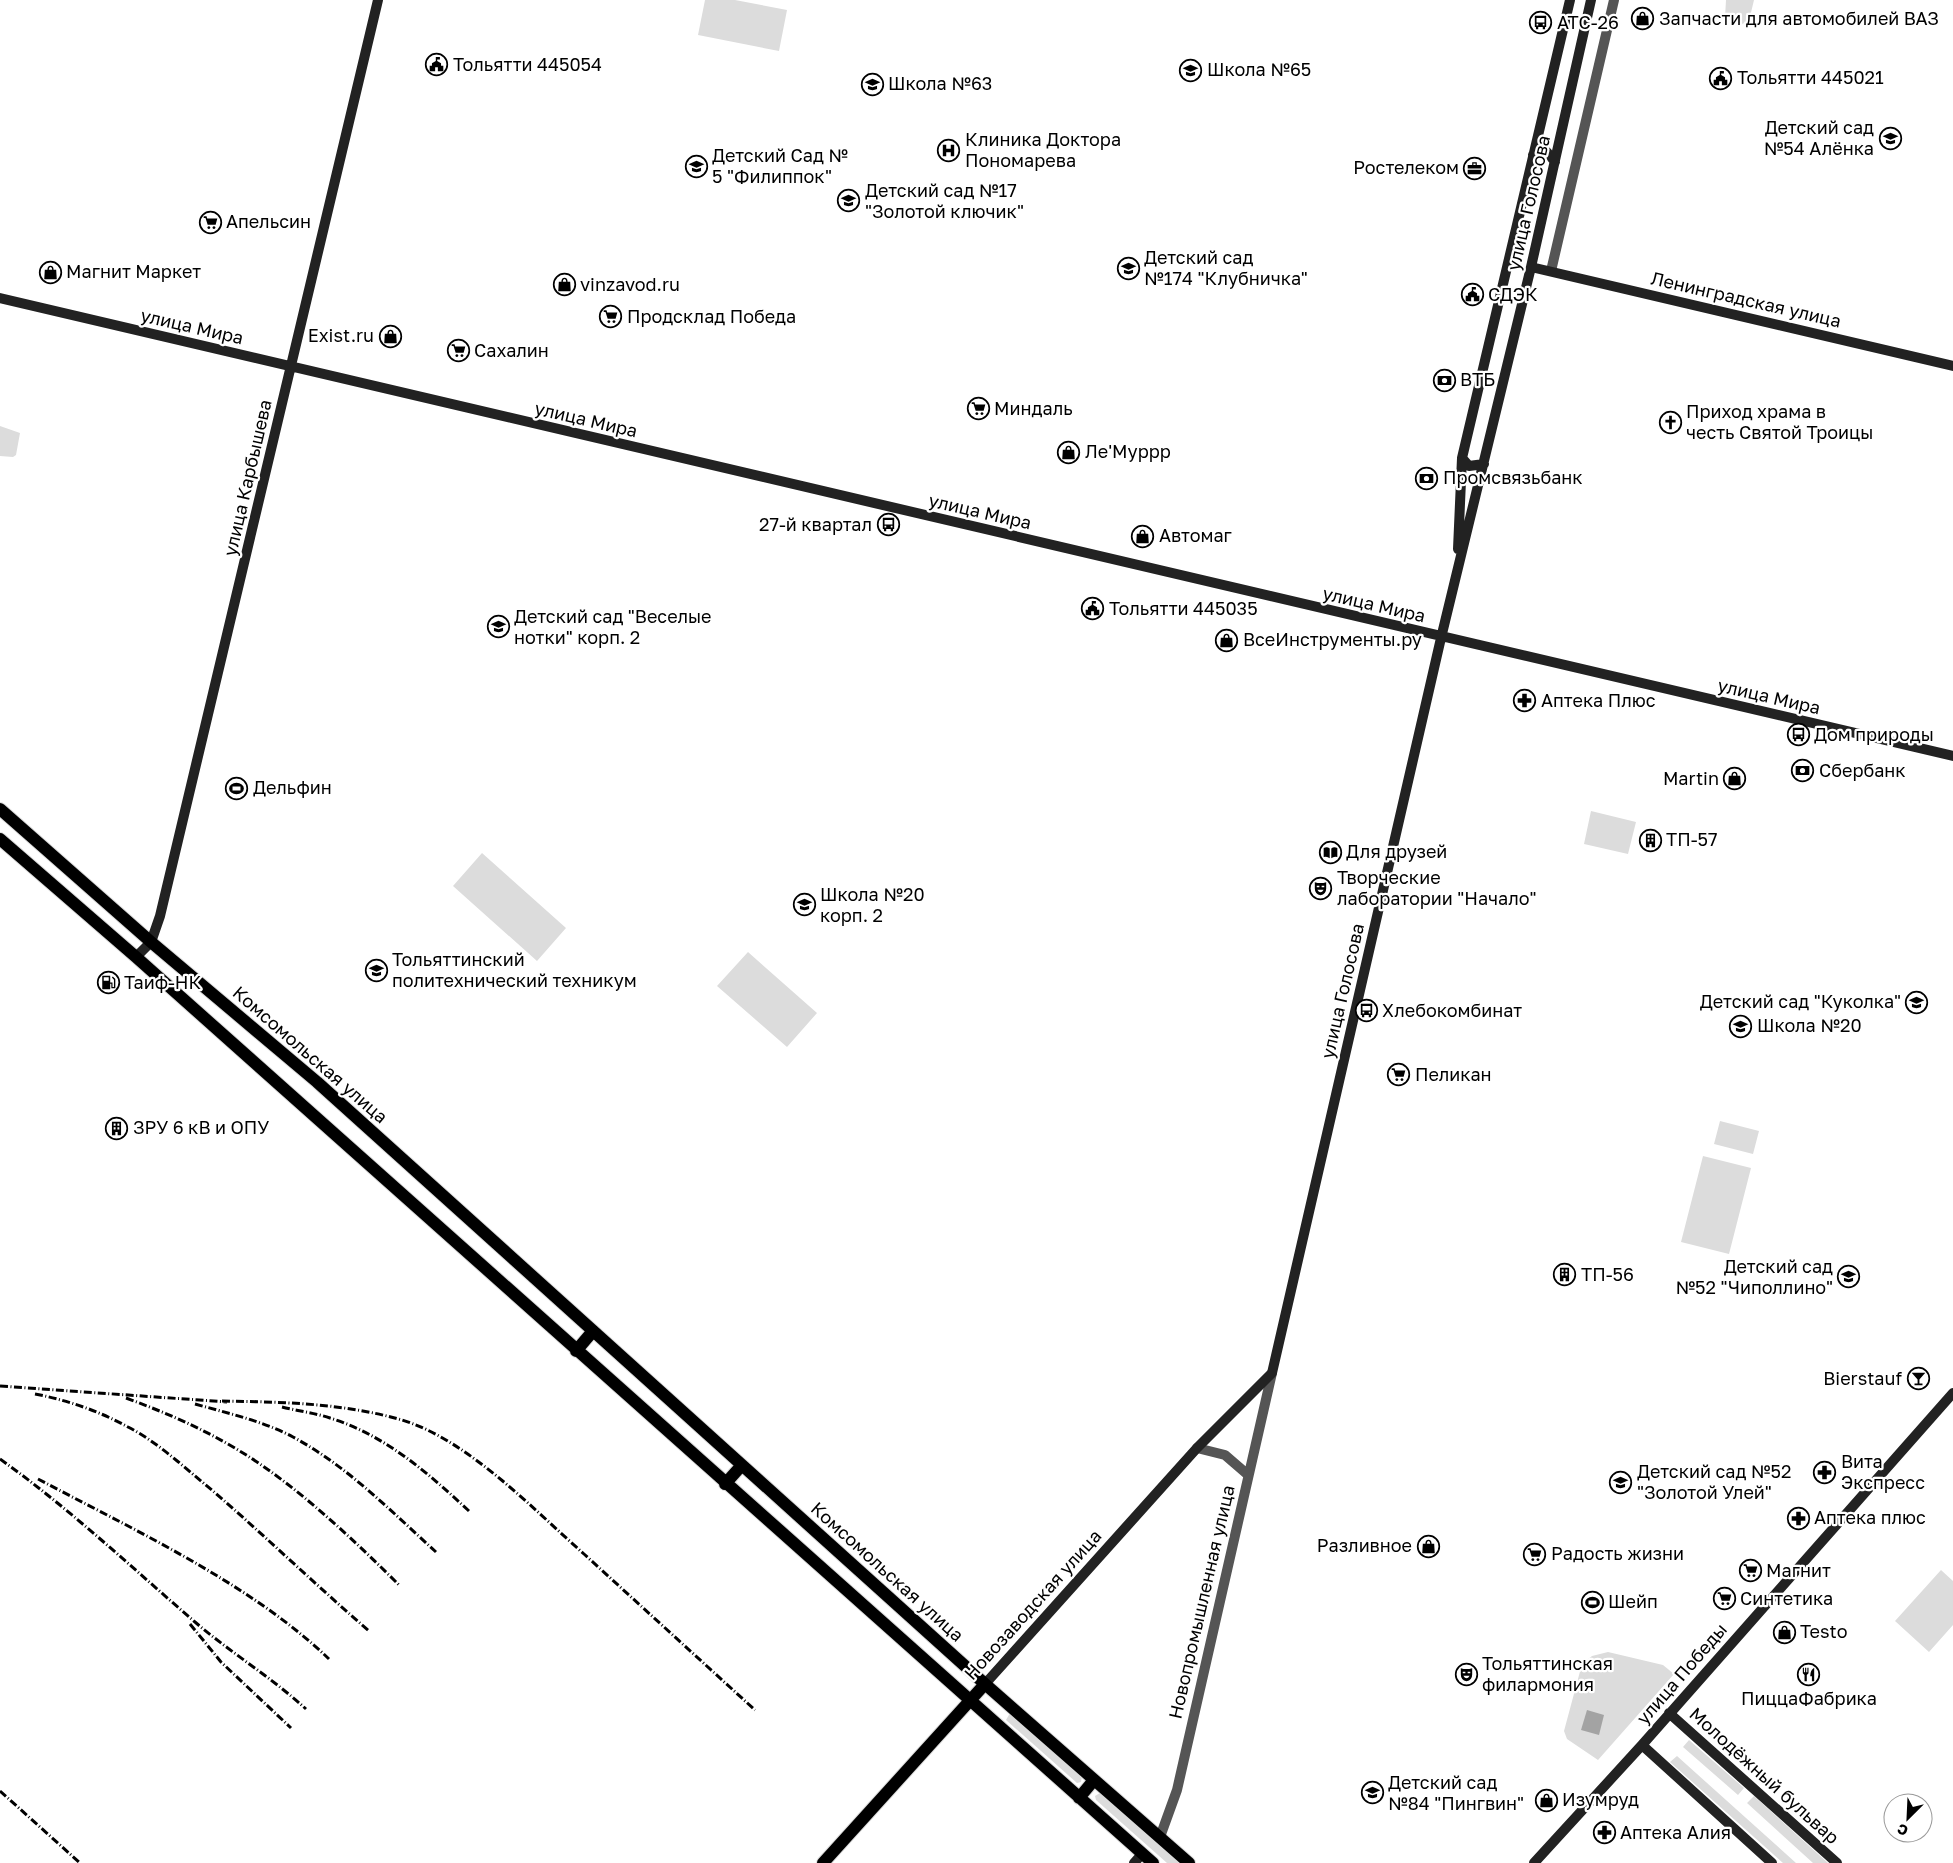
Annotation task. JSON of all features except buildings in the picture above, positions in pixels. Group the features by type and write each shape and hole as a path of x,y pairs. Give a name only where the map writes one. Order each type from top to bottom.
{"main road":[{"name":"улица Карбышева","path":"136,957 151,942 160,916 378,0"},
{"name":"улица Голосова","path":"1454,588 1460,536 1462,458 1570,0"},
{"name":"улица Голосова","path":"1272,1373 1441,638 1531,267 1591,0"},
{"path":"1533,156 1541,150 1547,152 1555,162"},
{"name":"Ленинградская улица","path":"1531,267 1953,366"},
{"name":"улица Мира","path":"0,298 1441,638 1953,756"},
{"path":"1462,458 1469,466 1484,464"},
{"name":"Комсомольская улица","path":"0,809 151,942 317,1082 985,1684 1189,1863"},
{"path":"0,839 136,957 1079,1798 1138,1859 1153,1863"},
{"path":"576,1351 593,1331"},
{"name":"Новозаводская улица","path":"823,1863 1197,1448 1272,1373"},
{"name":"улица Победы","path":"1534,1863 1642,1745 1953,1393"},
{"path":"725,1484 742,1465"},
{"name":"Молодёжный бульвар","path":"1669,1713 1837,1863"},
{"path":"1642,1745 1772,1863"},
{"path":"1079,1798 1094,1780"}],"street":[{"path":"1551,271 1614,0"},
{"name":"Новопромышленная улица","path":"1160,1837 1177,1790 1247,1474 1272,1373"},
{"path":"1197,1448 1225,1455 1247,1474"}],"shaded area":[{"path":"705,0 735,0 787,10 779,51 698,35"},
{"path":"1726,0 1754,0 1749,21 1742,24 1725,18"},
{"path":"0,426 20,433 16,455 13,457 0,456"},
{"path":"1591,811 1636,822 1628,854 1584,844"},
{"path":"482,853 566,928 537,961 453,886"},
{"path":"748,952 817,1013 787,1047 717,986"},
{"path":"1720,1121 1759,1131 1753,1154 1714,1144"},
{"path":"1703,1156 1751,1168 1729,1254 1681,1242"},
{"path":"1941,1570 1953,1581 1953,1625 1929,1652 1895,1621"},
{"path":"1608,1652 1663,1665 1674,1674 1598,1760 1567,1739 1564,1731 1582,1664 1592,1656"},
{"path":"1587,1710 1604,1715 1599,1735 1581,1730"},
{"path":"1010,1713 1082,1776 1081,1782 1077,1783 1006,1720"},
{"path":"1689,1740 1744,1788 1738,1795 1683,1747"},
{"path":"1677,1756 1796,1863 1783,1863 1670,1762"},
{"path":"1100,1793 1180,1862 1167,1863 1096,1800 1095,1796"},
{"path":"1754,1796 1828,1863 1813,1863 1747,1803"}],"railway":[{"path":"0,1386 227,1402"},
{"path":"35,1394 59,1399 94,1411 117,1421 151,1441 213,1491 369,1631"},
{"path":"126,1398 201,1429 264,1467 325,1515 400,1586"},
{"path":"222,1401 312,1404 380,1414 427,1430 451,1443 475,1459 521,1497 755,1710"},
{"path":"195,1404 270,1426 313,1449 332,1461 368,1490 436,1552"},
{"path":"282,1407 330,1418 369,1434 422,1469 469,1511"},
{"path":"0,1459 51,1497 195,1622 306,1709"},
{"path":"38,1479 152,1539 228,1583 264,1606 329,1659"},
{"path":"190,1624 221,1662 291,1728"},
{"path":"0,1791 80,1863"}],"place":[{"name":"Запчасти для автомобилей ВАЗ","path":"1643,19"},
{"name":"АТС-26","path":"1541,23"},
{"name":"Тольятти 445054","path":"437,65"},
{"name":"Школа №65","path":"1191,70"},
{"name":"Тольятти 445021","path":"1721,78"},
{"name":"Школа №63","path":"872,84"},
{"name":"Детский сад №54 Алёнка","path":"1890,138"},
{"name":"Клиника Доктора Пономарева","path":"949,150"},
{"name":"Детский Сад № 5 \"Филиппок\"","path":"696,166"},
{"name":"Ростелеком","path":"1475,168"},
{"name":"Детский сад №17 \"Золотой ключик\"","path":"849,201"},
{"name":"Апельсин","path":"210,222"},
{"name":"Детский сад №174 \"Клубничка\"","path":"1128,268"},
{"name":"Магнит Маркет","path":"50,272"},
{"name":"vinzavod.ru","path":"564,285"},
{"name":"СДЭК","path":"1472,295"},
{"name":"Продсклад Победа","path":"611,317"},
{"name":"Exist.ru","path":"390,336"},
{"name":"Сахалин","path":"458,351"},
{"name":"ВТБ","path":"1444,380"},
{"name":"Миндаль","path":"978,409"},
{"name":"Приход храма в честь Святой Троицы","path":"1670,422"},
{"name":"Ле'Муррр","path":"1069,452"},
{"name":"Промсвязьбанк","path":"1427,478"},
{"name":"27-й квартал","path":"888,525"},
{"name":"Автомаг","path":"1143,536"},
{"name":"Тольятти 445035","path":"1093,609"},
{"name":"Детский сад \"Веселые нотки\" корп. 2","path":"498,627"},
{"name":"ВсеИнструменты.ру","path":"1227,640"},
{"name":"Аптека Плюс","path":"1525,701"},
{"name":"Дом природы","path":"1798,735"},
{"name":"Сбербанк","path":"1803,771"},
{"name":"Martin","path":"1735,779"},
{"name":"Дельфин","path":"237,788"},
{"name":"ТП-57","path":"1650,840"},
{"name":"Для друзей","path":"1330,852"},
{"name":"Творческие лаборатории \"Начало\"","path":"1321,888"},
{"name":"Школа №20 корп. 2","path":"804,905"},
{"name":"Тольяттинский политехнический техникум","path":"376,970"},
{"name":"Таиф-НК","path":"108,983"},
{"name":"Детский сад \"Куколка\"","path":"1917,1002"},
{"name":"Хлебокомбинат","path":"1366,1011"},
{"name":"Школа №20","path":"1741,1026"},
{"name":"Пеликан","path":"1399,1075"},
{"name":"ЗРУ 6 кВ и ОПУ","path":"117,1128"},
{"name":"ТП-56","path":"1565,1275"},
{"name":"Детский сад №52 \"Чиполлино\"","path":"1849,1277"},
{"name":"Bierstauf","path":"1918,1379"},
{"name":"Вита Экспресс","path":"1825,1472"},
{"name":"Детский сад №52 \"Золотой Улей\"","path":"1621,1482"},
{"name":"Аптека плюс","path":"1798,1518"},
{"name":"Разливное","path":"1428,1546"},
{"name":"Радость жизни","path":"1535,1554"},
{"name":"Магнит","path":"1750,1571"},
{"name":"Синтетика","path":"1724,1599"},
{"name":"Шейп","path":"1592,1602"},
{"name":"Testo","path":"1784,1632"},
{"name":"Тольяттинская филармония","path":"1466,1674"},
{"name":"ПиццаФабрика","path":"1809,1674"},
{"name":"Детский сад №84 \"Пингвин\"","path":"1372,1793"},
{"name":"Изумруд","path":"1546,1800"},
{"name":"Аптека Алия","path":"1604,1833"}]}
